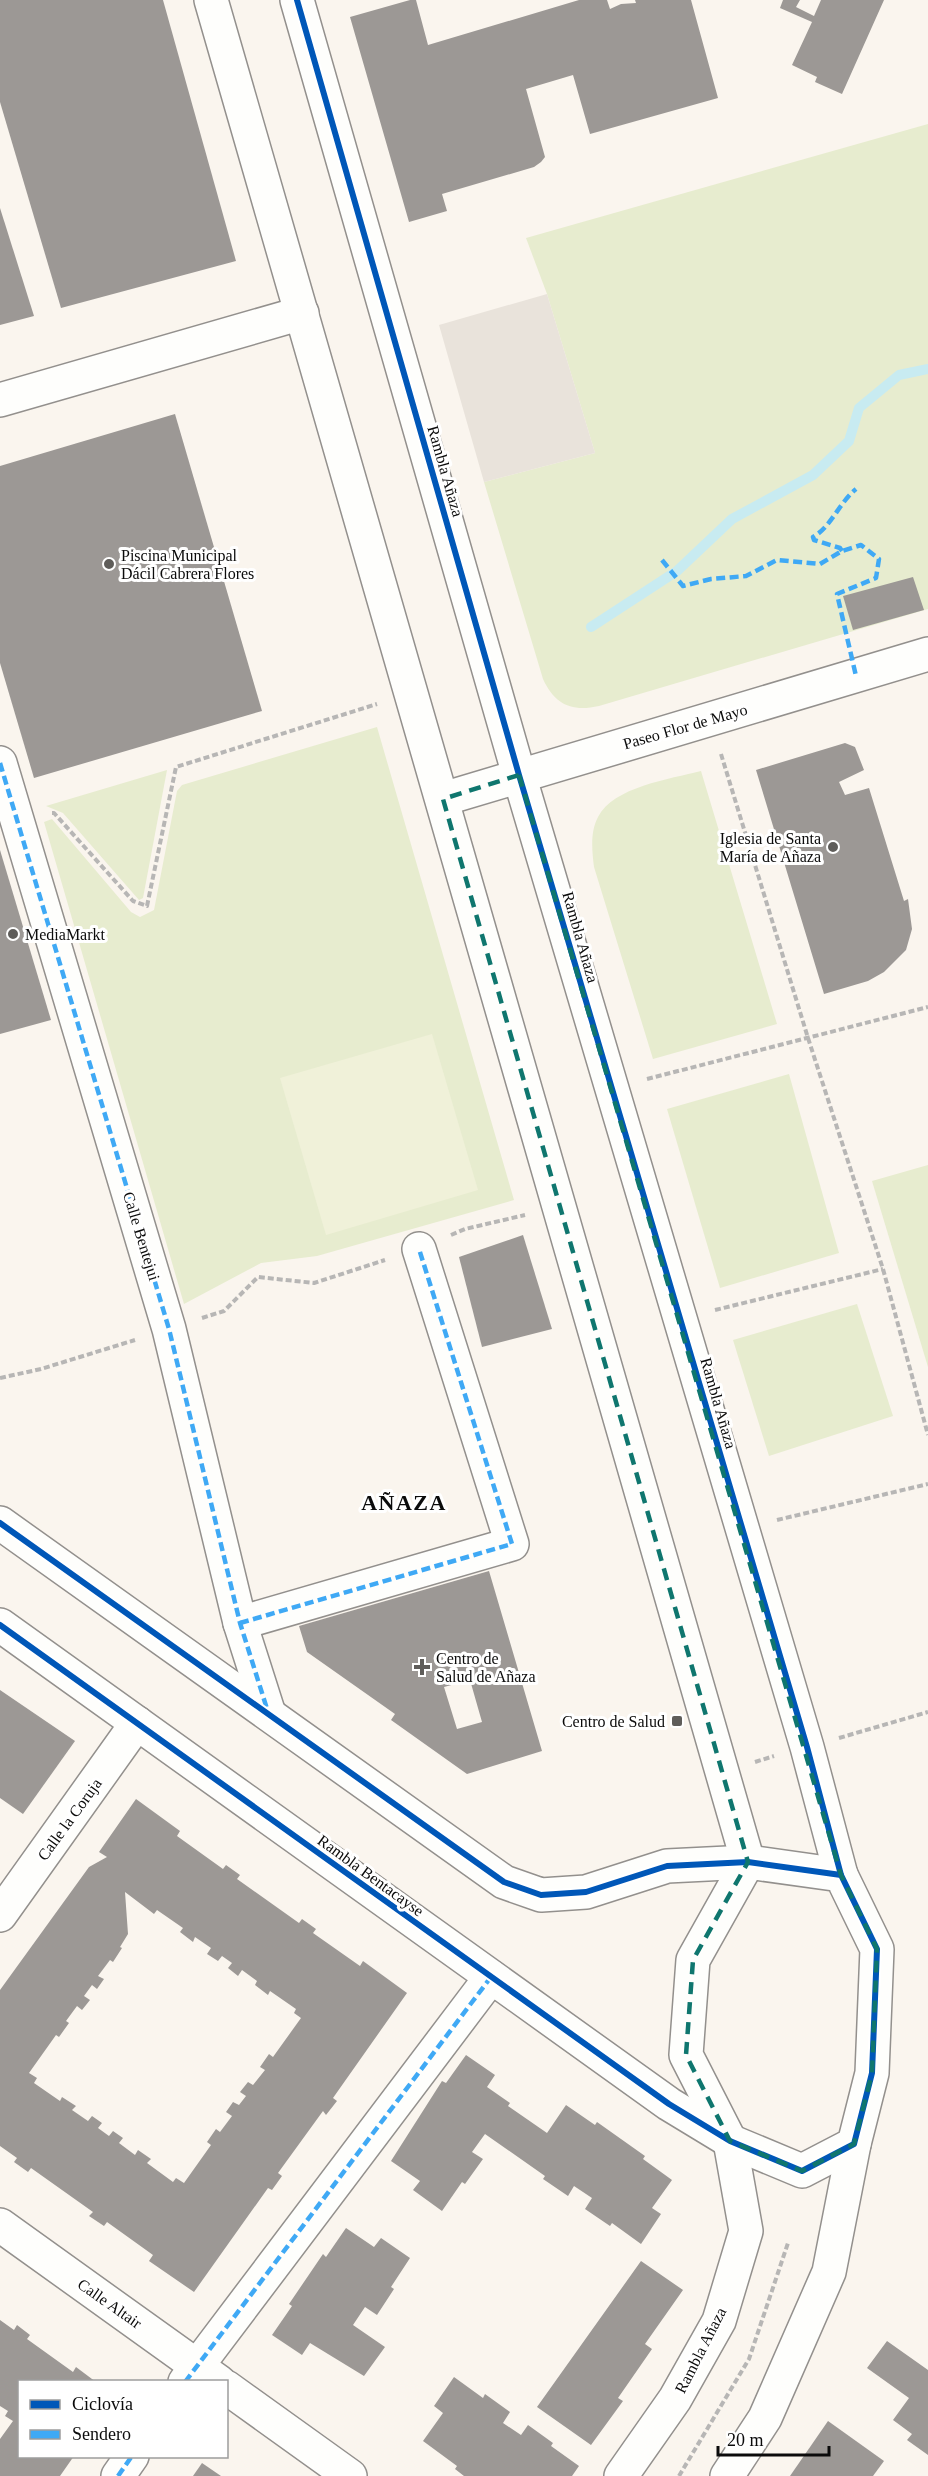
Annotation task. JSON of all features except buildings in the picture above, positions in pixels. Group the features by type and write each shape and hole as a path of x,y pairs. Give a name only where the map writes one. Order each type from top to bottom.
{"street":[{"path":"211,0 561,1206 748,1862"},
{"name":"Rambla Añaza","path":"297,2 519,775 807,1747 841,1875 877,1949 872,2073 854,2144"},
{"path":"0,400 302,313"},
{"name":"Paseo Flor de Mayo","path":"443,799 711,719 926,664"},
{"name":"Calle Bentejui","path":"0,763 169,1329 240,1623 269,1714"},
{"path":"240,1623 512,1544 419,1249"},
{"path":"0,1523 504,1882 541,1895 586,1893 667,1866 748,1862 841,1875"},
{"name":"Rambla Bentacayse","path":"0,1625 669,2104 730,2140 802,2171 854,2144"},
{"name":"Calle la Coruja","path":"0,1915 137,1723"},
{"name":"Rambla Añaza","path":"621,2476 675,2399 719,2321 746,2231 730,2140 686,2055 693,1960 748,1862"},
{"path":"201,2376 491,1977"},
{"path":"727,2476 765,2418 829,2272 854,2144"},
{"name":"Calle Altair","path":"0,2225 201,2376"},
{"path":"228,2388 351,2476"},
{"path":"118,2476 131,2458"}],"path":[{"path":"16,818 54,813 133,901 147,906 176,767 412,693"},
{"path":"711,719 808,1038 884,1269 928,1435"},
{"path":"611,1088 928,1007"},
{"path":"0,1378 41,1369 224,1311 258,1277 314,1283 419,1249 465,1228 561,1206"},
{"path":"680,1318 884,1269"},
{"path":"741,1529 928,1484"},
{"path":"679,2476 695,2454 749,2359 788,2243"}],"highlighted area":[{"path":"519,775 841,1875 877,1949 872,2073 854,2144 802,2171 730,2141 686,2055 693,1960 748,1862 443,799"}],"green space":[{"path":"928,124 928,609 599,706 573,707 559,701 543,679 484,482 595,453 547,294 526,238"},
{"path":"377,727 514,1200 317,1256 261,1263 184,1304 44,822 52,819 131,912 140,917 154,910 177,791 182,785"},
{"path":"167,770 143,898 139,900 63,813 46,806"},
{"path":"701,771 777,1024 653,1059 594,867 592,848 594,829 605,807 616,798 659,781"},
{"path":"432,1034 478,1190 326,1235 280,1078"},
{"path":"789,1074 839,1253 720,1288 667,1109"},
{"path":"928,1165 928,1367 872,1181"},
{"path":"857,1304 893,1416 769,1456 733,1340"}],"shaded area":[{"path":"547,294 595,453 484,482 439,325"}],"waterway":[{"path":"591,627 677,571 732,519 813,475 849,441 859,408 899,375 928,369"}],"marked path":[{"path":"842,551 840,548 814,540 813,537 825,527 856,489"},
{"path":"662,560 683,586 711,579 746,576 777,560 820,564 842,551 861,545 879,559 876,578 837,594 856,676"},
{"path":"0,763 169,1329 240,1623 268,1712"},
{"path":"240,1623 512,1544 419,1249"},
{"path":"187,2380 491,1977"},
{"path":"118,2476 131,2458"}],"cycle path":[{"path":"297,0 519,775 807,1747 841,1875"},
{"path":"0,1523 504,1882 541,1895 586,1892 667,1866 748,1862 841,1875 877,1949 872,2073 854,2144 802,2171 730,2141 669,2104 0,1625"}],"place":[{"name":"Piscina Municipal Dácil Cabrera Flores","path":"109,564"},
{"name":"Iglesia de Santa María de Añaza","path":"833,847"},
{"name":"MediaMarkt","path":"13,934"},
{"name":"Centro de Salud de Añaza","path":"422,1667"},
{"name":"Centro de Salud","path":"677,1721"}],"district":[{"name":"AÑAZA","path":"404,1502"}]}
